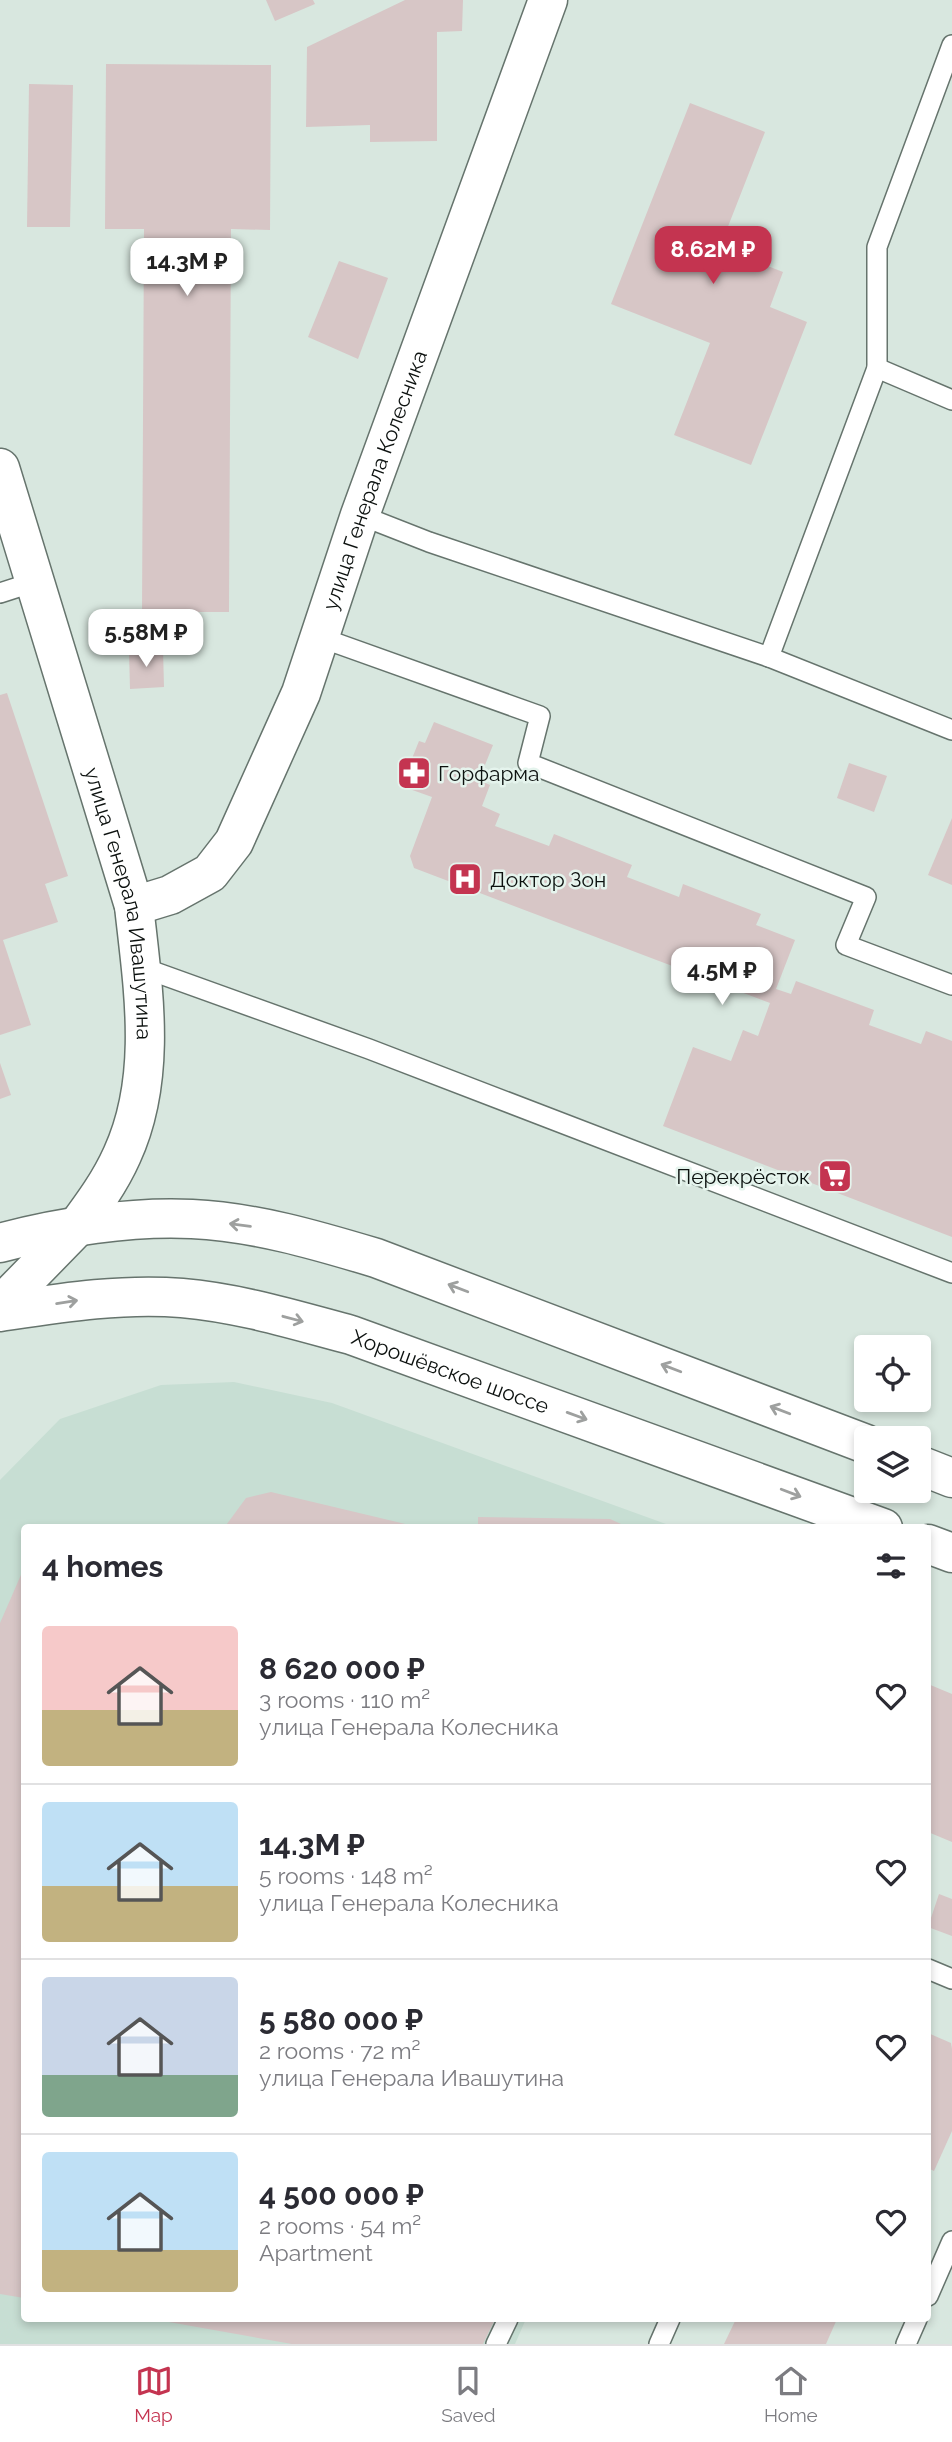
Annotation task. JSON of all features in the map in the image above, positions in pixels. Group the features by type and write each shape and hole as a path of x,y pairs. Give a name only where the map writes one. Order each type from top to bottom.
{"street":[{"name":"улица Генерала Колесника","path":"134,906 170,895 210,873 234,842 301,693 360,515 548,0"},
{"name":"улица Генерала Ивашутина","path":"0,468 17,588 134,906 146,1045 138,1111 123,1154 105,1188 76,1228 0,1306"},
{"path":"0,1243 76,1228 139,1220 192,1219 247,1225 307,1237 376,1258 854,1439"},
{"name":"Хорошёвское шоссе","path":"0,1312 78,1300 137,1297 181,1298 283,1316 351,1335 839,1520 861,1524"},
{"path":"931,1470 952,1478"},
{"path":"931,1545 952,1553"}],"lane":[{"path":"769,657 877,368 877,247 952,45"},
{"path":"877,368 952,400"},
{"path":"360,515 429,542 769,657 952,730"},
{"path":"319,637 540,716 528,763 866,897 846,945 952,985"},
{"path":"141,967 344,1040 952,1273"},
{"path":"931,1970 952,1979"},
{"path":"931,2289 952,2241"},
{"path":"496,2344 507,2322"},
{"path":"659,2344 669,2322"},
{"path":"906,2344 916,2322"}],"shaded area":[{"path":"234,1382 332,1403 666,1524 21,1524 21,2322 525,2322 515,2344 0,2344 0,1480 60,1419 161,1385"}],"building":[{"path":"266,0 313,0 315,4 275,21"},
{"path":"405,0 463,0 462,31 437,32 437,141 370,142 370,125 306,127 307,47"},
{"path":"106,64 271,65 270,230 231,229 229,612 142,612 144,229 105,229"},
{"path":"29,84 73,85 70,227 27,227"},
{"path":"690,103 765,132 720,247 783,272 770,307 807,322 751,465 674,435 710,343 611,304"},
{"path":"339,261 388,278 358,359 308,337"},
{"path":"163,649 164,687 130,689 129,651"},
{"path":"7,693 68,876 45,884 58,922 3,940 31,1025 0,1035 0,695"},
{"path":"434,722 493,745 479,780 490,785 482,806 500,814 495,826 549,846 554,834 632,865 627,877 679,897 683,884 761,914 756,925 795,940 776,989 791,994 796,981 874,1010 869,1025 921,1044 926,1031 952,1041 952,1237 663,1126 693,1047 731,1061 743,1030 758,1036 770,1003 414,868 410,856 432,797 401,786 419,741 425,743"},
{"path":"849,763 887,776 874,812 837,798"},
{"path":"952,818 952,885 928,875"},
{"path":"0,1063 11,1095 0,1099"},
{"path":"271,1492 405,1524 227,1524 246,1498"},
{"path":"478,1517 610,1519 621,1524 478,1524"},
{"path":"21,1575 21,2298 0,2294 0,1623"},
{"path":"931,1685 952,1694 952,1842 931,1833"},
{"path":"939,1894 952,1899 952,1936 931,1928 931,1918"},
{"path":"931,2034 951,2043 952,2049 952,2131 934,2171 931,2170"},
{"path":"169,2322 494,2322 483,2344 292,2344"},
{"path":"735,2322 836,2322 826,2344 724,2344"}],"place":[{"name":"Горфарма","path":"414,773"},
{"name":"Доктор Зон","path":"465,879"},
{"name":"Перекрёсток","path":"835,1176"}]}
